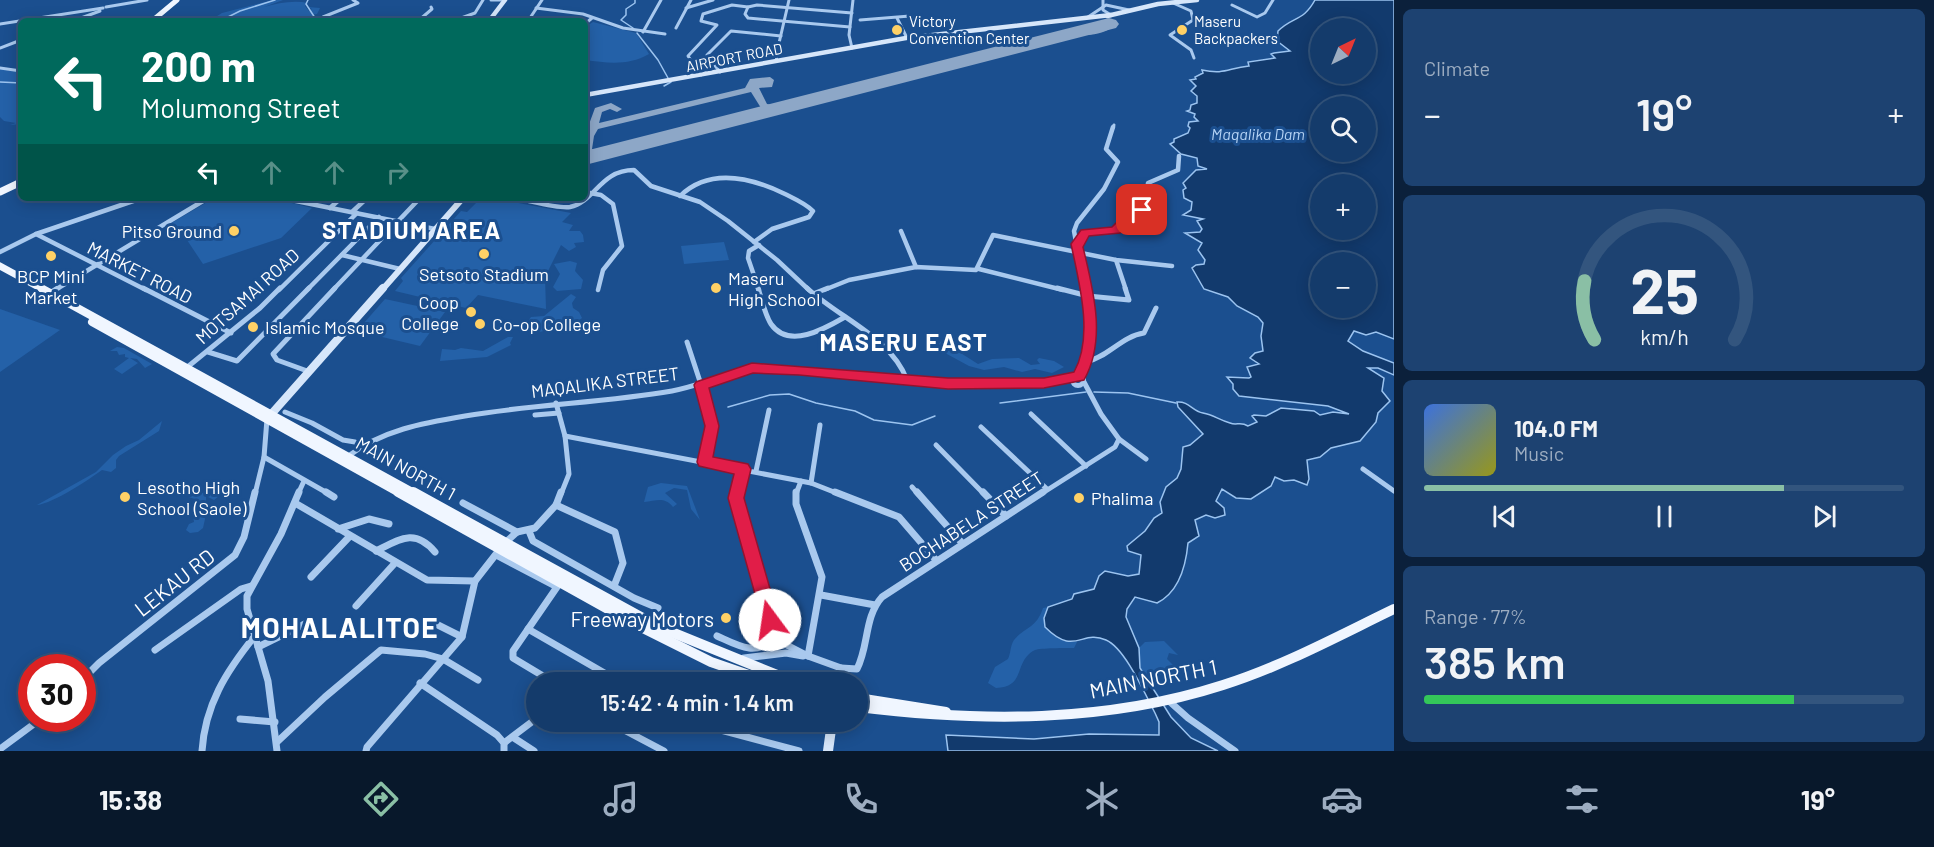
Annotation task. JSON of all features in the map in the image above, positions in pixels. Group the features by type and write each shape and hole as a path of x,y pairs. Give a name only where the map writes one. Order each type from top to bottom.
{"main road":[{"path":"156,18 177,0"},
{"path":"491,18 505,0"},
{"name":"AIRPORT ROAD","path":"888,41 1111,15 1172,2 1197,0"},
{"name":"AIRPORT ROAD","path":"588,94 907,38 1111,15"},
{"path":"0,192 18,183"},
{"path":"269,417 460,201"},
{"name":"MAIN NORTH 1","path":"0,266 183,371 346,459 500,549 690,652 740,672"},
{"name":"MAIN NORTH 1","path":"0,271 48,294"},
{"name":"MAIN NORTH 1","path":"500,549 658,627 773,672"},
{"name":"MAIN NORTH 1","path":"868,708 934,716 1053,715 1166,700 1209,690 1258,672 1394,609"},
{"name":"MAIN NORTH 1","path":"868,700 976,716"},
{"path":"828,751 831,732"}],"street":[{"path":"40,18 147,0"},
{"path":"321,18 358,3 353,0"},
{"path":"461,18 475,13 483,0"},
{"path":"491,0 505,0"},
{"path":"530,18 542,0"},
{"path":"643,32 661,0"},
{"path":"676,28 691,0"},
{"path":"686,8 713,0"},
{"path":"777,61 780,36 789,0"},
{"path":"852,48 849,42 853,0"},
{"path":"1088,17 1098,12 1103,0"},
{"path":"1232,5 1244,13 1258,16 1264,13 1273,0"},
{"path":"1172,2 1191,10 1191,21 1169,33 1191,50 1194,58"},
{"path":"701,75 688,56 717,25 700,21 703,14 732,4 852,13"},
{"path":"1102,6 1125,10 1140,9"},
{"path":"1102,6 1111,15"},
{"path":"421,18 432,7"},
{"path":"748,7 746,14 748,18 850,27"},
{"path":"80,18 101,9"},
{"path":"536,9 583,14 617,27 665,34"},
{"path":"860,20 910,16"},
{"path":"588,21 592,18"},
{"path":"897,18 907,38"},
{"path":"0,24 18,21"},
{"path":"720,72 707,56 731,31 780,36"},
{"path":"0,48 18,41"},
{"path":"0,68 18,71"},
{"path":"1114,125 1106,149 1118,162 1104,189 1077,223 1074,236 1088,296 1090,327 1086,362 1077,382 1090,391 1101,414 1119,439 1146,459"},
{"path":"1077,244 1085,232 1116,230 1130,215 1145,209 1148,183 1152,179 1178,170 1179,156"},
{"path":"590,193 607,177 631,169 651,186 700,202 757,244 813,294 867,333 901,364 907,380"},
{"path":"680,196 686,190 703,182 745,178 808,206 813,211 809,217 776,227 750,251 748,258 770,323 775,330 793,336 814,333 844,317"},
{"path":"590,193 607,195 613,201 622,246 603,270 598,290"},
{"path":"0,252 36,234 133,201"},
{"path":"48,294 203,201"},
{"path":"297,201 435,229"},
{"path":"312,205 316,201"},
{"path":"330,208 338,201"},
{"path":"354,212 364,201"},
{"path":"310,372 277,360 273,354 417,201"},
{"path":"530,201 566,208 581,201"},
{"name":"MOTSAMAI ROAD","path":"183,371 231,333 354,212"},
{"path":"208,352 237,361 379,217"},
{"path":"901,231 916,267"},
{"name":"MARKET ROAD","path":"36,234 231,333"},
{"path":"979,268 993,235 1078,254 1172,266"},
{"path":"342,255 400,269"},
{"path":"813,294 849,280 916,267 970,271 979,268 1088,296 1129,300 1116,260"},
{"path":"1086,362 1102,357 1132,333 1144,333 1156,308"},
{"path":"687,342 712,426 705,462"},
{"name":"MAQALIKA STREET","path":"346,459 360,447 383,434 420,424 475,413 647,395 701,385 752,368 907,380 1001,384 1077,382"},
{"path":"463,503 517,532 536,528 556,505 569,474 566,436 556,403"},
{"path":"756,471 769,410"},
{"path":"285,412 312,423 343,440 355,442 360,447"},
{"path":"536,416 559,413"},
{"path":"1031,414 1086,466"},
{"name":"LEKAU RD","path":"96,666 230,561 244,537 264,457 269,417"},
{"path":"811,483 815,473 820,425"},
{"path":"981,427 1047,489"},
{"path":"566,436 811,483 899,517 936,560"},
{"name":"BOCHABELA STREET","path":"875,605 882,597 936,560 1114,447 1119,439"},
{"path":"936,446 1006,516"},
{"path":"264,457 334,497"},
{"path":"743,469 736,498 757,566 775,639 807,656 841,668 857,669 864,656 866,635 875,605 821,595"},
{"path":"1364,469 1394,491"},
{"path":"277,751 268,681 247,609 247,596 304,481"},
{"path":"801,481 795,499 822,577 821,595 812,623 807,656"},
{"path":"912,488 962,543"},
{"path":"295,503 428,580 475,581"},
{"path":"556,505 615,532 623,563 614,586"},
{"path":"338,529 366,517 373,517 389,524"},
{"path":"530,531 533,541 658,608"},
{"path":"366,751 420,683 462,637 475,581 500,549 517,532"},
{"path":"311,577 350,536"},
{"path":"376,551 406,536 431,546 435,552"},
{"path":"500,549 557,587 513,651 513,658 536,672"},
{"path":"356,606 396,563"},
{"path":"155,650 241,589 251,586"},
{"path":"258,646 311,621"},
{"path":"432,622 462,637"},
{"path":"528,629 603,672"},
{"path":"717,636 751,650 764,648 775,639"},
{"path":"202,751 206,711 218,686 254,637"},
{"path":"277,742 325,697 381,650 442,658 478,680"},
{"path":"736,659 786,653 807,656"},
{"path":"840,672 841,668"},
{"path":"420,683 497,735 504,747 526,725"},
{"path":"1166,700 1235,751"},
{"path":"240,718 275,722"},
{"path":"0,749 23,732"},
{"path":"628,732 664,751"},
{"path":"728,732 798,751"},
{"path":"514,738 534,751"}],"shaded area":[{"path":"273,0 283,0 264,7 297,2 308,3 305,6 309,11 312,9 308,7 320,8 317,14 312,15 314,18 245,18 245,16 214,18 222,13"},
{"path":"593,22 636,33 649,54 626,62 588,60 588,25"},
{"path":"0,69 18,71 18,124 10,125 16,123 4,121 0,117"},
{"name":"Pitso Ground","path":"209,201 283,201 312,208 281,238 203,264 181,231 168,225"},
{"path":"478,201 508,201 571,213 562,222 573,225 569,231 580,231 584,242 574,243 576,247 569,251 561,245 545,277 546,309 478,295 466,308 395,291 403,281 401,278 461,211 467,212"},
{"path":"724,242 729,260 684,264 681,246"},
{"path":"570,261 577,263 575,271 583,280 581,289 557,291 553,287 560,274 554,264"},
{"path":"571,294 576,297 572,303 573,308 582,318 574,323 543,331 535,332 526,329 525,325 531,317 544,316"},
{"path":"385,299 445,312 420,346 357,331"},
{"path":"0,309 60,330 0,372"},
{"path":"508,337 513,337 511,345 487,357 440,361 442,349 461,348 483,351"},
{"path":"942,340 949,340 959,352 978,364 992,359 1019,358 1031,365 1040,364 1037,360 1039,358 1054,361 1064,367 1052,373 1035,369 1022,372 1004,367 984,370 969,366 945,353 943,346 939,344"},
{"path":"117,347 124,348 152,364 145,368 137,359 130,358 138,363 122,374 114,369 129,358 125,357 125,354 119,355 117,351 110,351"},
{"path":"162,421 159,431 119,456 116,460 116,468 111,472 102,470 61,496 37,505 96,472 113,455 139,440"},
{"path":"222,483 223,493 214,500 206,496 206,504 202,509 205,519 203,528 198,532 190,533 186,530 189,524 194,522 193,515 200,501 189,497 198,493 215,492"},
{"path":"661,483 687,486 700,520 691,509 687,490 674,488 665,493 677,504 673,507 663,500 644,502 648,487"},
{"path":"1048,607 1045,614 1045,627 1061,640 1077,642 1074,648 1035,650 1024,660 1012,683 1006,687 996,688 988,683 995,667 1008,659 1014,640 1034,624 1043,608"},
{"path":"1164,641 1178,655 1169,653 1167,659 1178,670 1178,676 1169,680 1161,675 1146,678 1139,665 1139,648 1145,642"}],"water":[{"name":"Maqalika Dam","path":"1315,0 1394,0 1394,339 1376,332 1366,335 1354,331 1348,341 1363,351 1394,363 1394,375 1378,368 1368,368 1384,378 1382,391 1390,401 1378,413 1376,422 1360,441 1331,448 1320,457 1307,460 1309,479 1307,485 1275,477 1271,486 1251,499 1236,498 1222,489 1216,501 1224,508 1225,515 1215,518 1206,515 1195,520 1199,536 1188,543 1183,569 1171,592 1157,603 1135,597 1127,609 1126,617 1139,648 1140,668 1171,717 1191,738 1218,751 948,751 946,735 1034,739 1089,734 1159,735 1159,722 1155,713 1134,672 1120,652 1106,640 1090,638 1071,641 1055,636 1045,627 1044,618 1048,607 1072,599 1074,594 1094,589 1099,576 1105,571 1128,576 1139,574 1141,555 1128,551 1127,546 1145,531 1154,518 1162,513 1160,502 1166,487 1177,478 1181,469 1183,447 1190,445 1203,434 1178,407 1177,402 1185,403 1199,412 1226,422 1248,426 1257,422 1252,416 1266,416 1281,408 1314,411 1320,415 1333,412 1349,414 1328,406 1239,396 1233,389 1233,384 1227,377 1249,378 1251,377 1247,367 1259,364 1250,358 1255,353 1263,351 1261,336 1263,323 1258,317 1237,306 1228,297 1204,289 1192,268 1204,264 1205,260 1198,250 1202,243 1185,233 1200,232 1202,229 1197,221 1203,219 1183,215 1191,210 1192,202 1184,198 1183,190 1186,188 1183,183 1196,170 1207,169 1198,166 1197,158 1181,154 1170,144 1174,142 1174,139 1188,133 1189,122 1198,121 1194,117 1195,114 1187,111 1190,110 1191,105 1197,103 1197,96 1191,91 1196,86 1190,80 1196,79 1195,77 1203,73 1202,70 1221,71 1249,66 1248,62 1275,58 1271,54 1290,51 1277,41 1278,31 1306,12"}],"waterway":[{"path":"226,18 275,0"},
{"path":"308,0 306,4 315,18"},
{"path":"633,28 621,20 626,15 626,9 635,3 635,0"},
{"path":"637,33 658,60 668,78"},
{"path":"0,82 18,83"},
{"path":"664,86 671,82"},
{"path":"1000,403 1086,392"},
{"path":"1094,392 1128,393 1176,403"},
{"path":"728,407 770,395 789,394 816,403 855,411 874,420 912,425 935,416"}],"taxiway":[{"path":"1078,32 1100,31 1110,26 1101,23 1092,28"},
{"path":"752,85 753,81 770,80 769,85 757,85 754,88"},
{"path":"588,143 589,136 595,127 748,90 752,85"},
{"path":"754,88 764,106 778,109"},
{"path":"593,129 598,110 611,106 617,109"},
{"path":"588,151 601,154"}],"runway":[{"path":"588,157 1109,24"}],"place":[{"name":"Victory Convention Center","path":"897,30"},
{"name":"Maseru Backpackers","path":"1182,30"},
{"name":"Pitso Ground","path":"234,231"},
{"name":"Setsoto Stadium","path":"484,254"},
{"name":"BCP Mini Market","path":"51,256"},
{"name":"Maseru High School","path":"716,288"},
{"name":"Coop College","path":"471,312"},
{"name":"Co-op College","path":"480,324"},
{"name":"Islamic Mosque","path":"253,327"},
{"name":"Lesotho High School (Saole)","path":"125,497"},
{"name":"Phalima","path":"1079,498"},
{"name":"Freeway Motors","path":"726,618"}],"district":[{"name":"STADIUM AREA","path":"412,229"},
{"name":"MASERU EAST","path":"904,341"},
{"name":"MOHALALITOE","path":"340,627"}],"route":[{"path":"770,620 757,566 736,498 743,469 705,462 712,426 711,415 701,385 752,368 948,383 1044,383 1079,376 1086,362 1090,326 1088,296 1077,244 1085,232 1116,230 1130,215 1142,210"}]}
